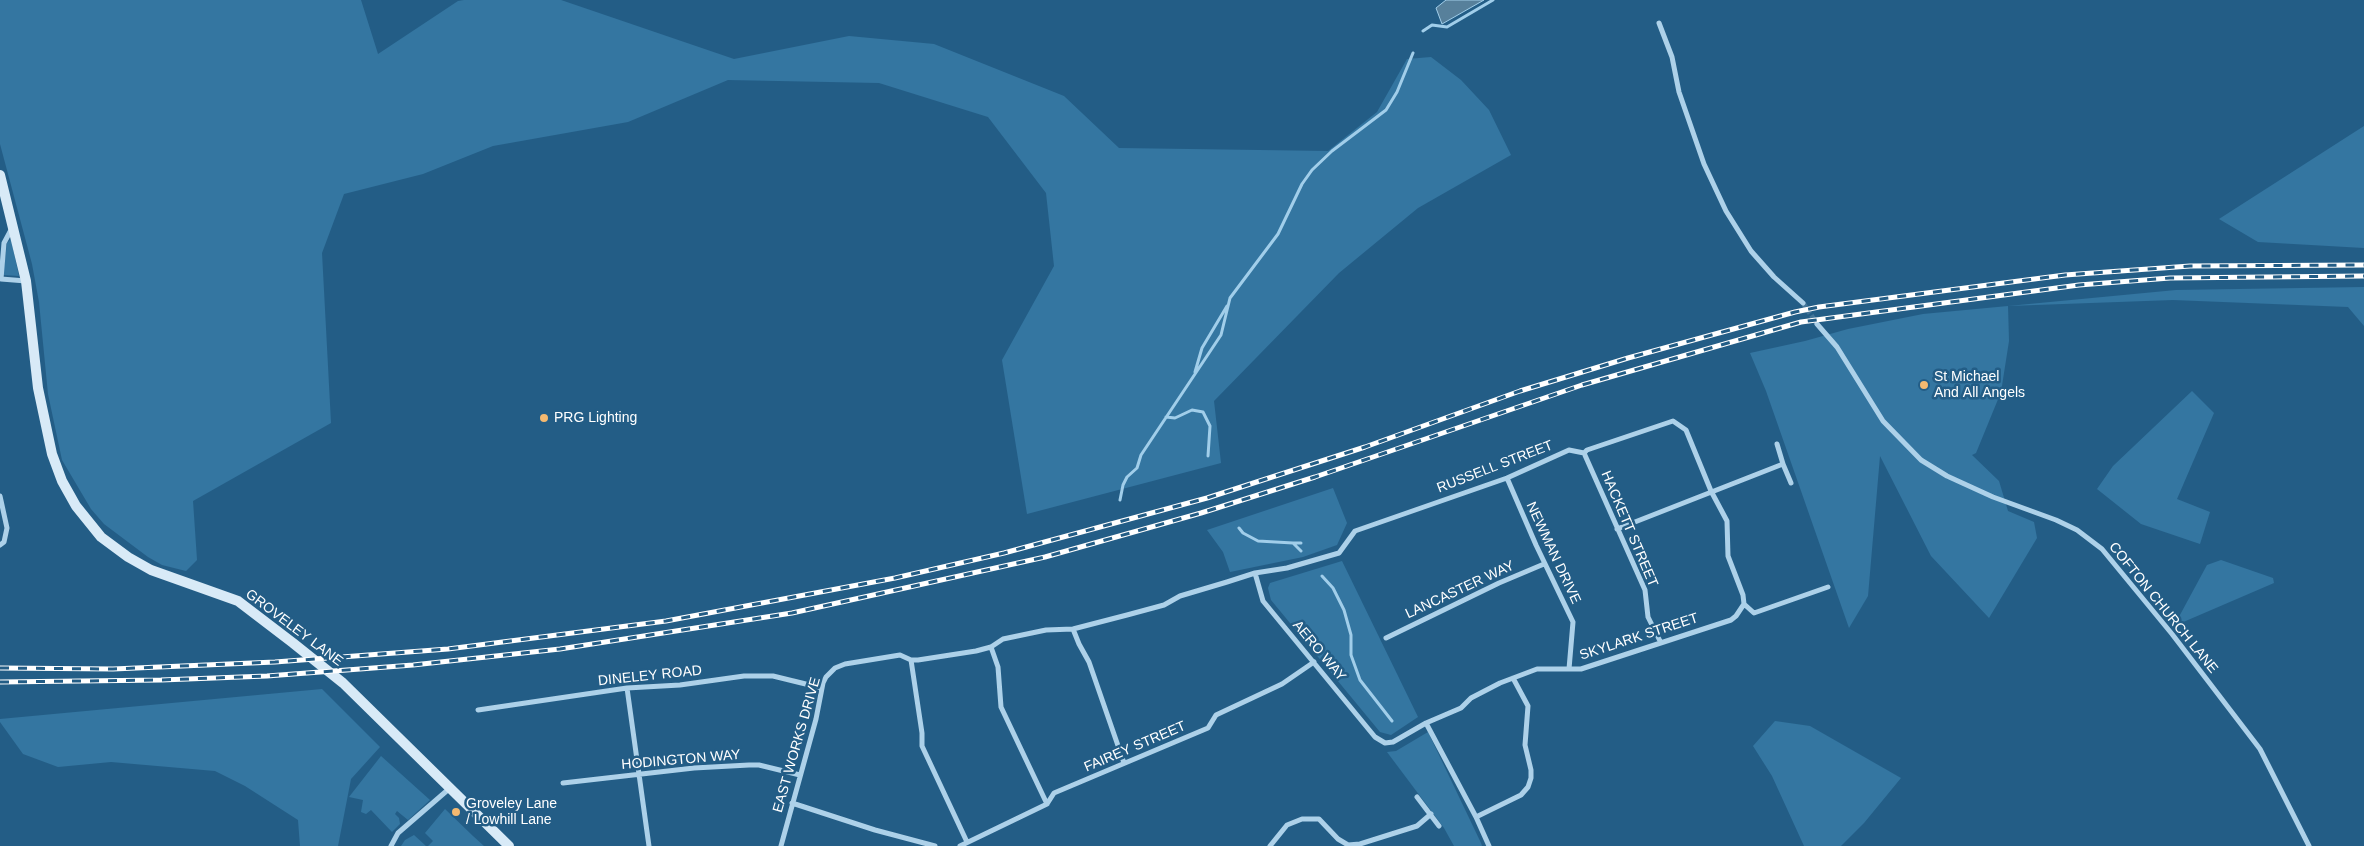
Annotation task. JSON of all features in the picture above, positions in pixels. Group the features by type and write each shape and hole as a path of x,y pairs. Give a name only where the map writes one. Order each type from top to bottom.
{"main road":[{"name":"GROVELEY LANE","path":"0,174 14,225 26,281 38,388 52,454 62,481 76,506 101,537 128,557 151,570 238,601 293,643 343,683 509,846"}],"street":[{"path":"1659,23 1672,57 1679,92 1701,155 1726,211 1751,251 1774,277 1803,303"},
{"path":"14,225 4,243 1,279 26,281"},
{"name":"COFTON CHURCH LANE","path":"1817,324 1837,347 1883,421 1921,460 1947,476 1993,497 2056,520 2077,530 2102,549 2172,634 2260,749 2309,846"},
{"name":"RUSSELL STREET","path":"1255,573 1287,568 1339,553 1355,531 1507,478 1569,450 1584,453 1587,450 1673,421 1686,430 1710,491"},
{"path":"1777,444 1791,483"},
{"name":"HACKETT STREET","path":"1584,453 1645,590 1648,618 1661,642"},
{"path":"1617,530 1710,491 1783,464"},
{"name":"NEWMAN DRIVE","path":"1507,478 1544,564 1573,622 1569,669"},
{"path":"1710,491 1727,521 1728,556 1743,595 1744,604 1754,613 1828,587"},
{"path":"0,496 7,528 4,542 0,545"},
{"name":"LANCASTER WAY","path":"1386,638 1499,583 1544,564"},
{"name":"EAST WORKS DRIVE","path":"781,846 816,719 822,688 826,676 835,668 845,664 900,655 911,660 991,647 1002,639 1046,630 1074,629 1164,605 1180,596 1255,573"},
{"name":"AERO WAY","path":"1255,573 1263,601 1375,737"},
{"name":"SKYLARK STREET","path":"1375,737 1385,743 1393,742 1426,723 1462,708 1471,698 1513,678 1544,667 1581,669 1731,620 1744,604"},
{"path":"1074,629 1079,644 1089,662 1124,763"},
{"path":"991,647 998,667 1001,707 1047,804"},
{"path":"911,660 922,733 922,746 967,842"},
{"name":"FAIREY STREET","path":"960,846 1047,804 1054,794 1208,728 1216,715 1282,684 1314,662"},
{"name":"DINELEY ROAD","path":"478,710 627,688 680,685 744,676 773,676 822,688"},
{"path":"1476,817 1521,795 1528,787 1531,778 1525,745 1528,706 1513,678"},
{"path":"627,688 649,846"},
{"path":"1426,723 1476,817 1489,846"},
{"name":"HODINGTON WAY","path":"563,783 694,768 759,765 800,775"},
{"path":"391,846 398,833 450,788"},
{"path":"1417,797 1439,826"},
{"path":"792,803 918,843 935,846"},
{"path":"1270,846 1287,825 1302,819 1319,819 1338,839 1348,844 1360,844 1417,826 1430,814"}],"shaded area":[{"path":"0,0 361,0 378,54 458,1 464,0 561,0 734,59 849,36 934,44 1064,96 1119,148 1328,151 1377,112 1407,59 1431,57 1461,80 1489,110 1511,155 1418,208 1339,273 1214,401 1221,463 1027,514 1002,360 1054,266 1046,193 988,117 879,83 728,80 628,122 493,146 423,174 344,194 322,253 331,423 193,501 197,560 186,571 162,565 148,557 104,524 91,509 62,460 48,394 39,302 32,264 0,144"},
{"path":"1446,0 1484,0 1442,24 1436,8"},
{"path":"2364,126 2364,248 2258,242 2219,219"},
{"path":"11,239 19,276 3,275 7,243"},
{"path":"2364,287 2364,326 2348,307 2173,300 2008,306 2176,290"},
{"path":"2008,306 2009,341 2001,392 1976,453 1972,455 1999,481 2008,511 2034,522 2037,538 1989,618 1931,556 1880,456 1868,596 1849,628 1766,391 1750,353 1848,329 1923,314"},
{"path":"2192,391 2214,413 2177,499 2210,512 2200,544 2141,524 2097,489 2113,466"},
{"path":"1333,488 1347,523 1337,545 1303,557 1230,572 1223,552 1207,530"},
{"path":"2221,560 2273,578 2274,583 2174,626 2207,565"},
{"path":"1342,561 1418,717 1391,735 1380,732 1271,600 1268,588 1270,583"},
{"path":"322,689 380,747 351,779 338,846 300,846 298,820 245,786 215,771 111,762 58,767 23,754 0,722 0,719"},
{"path":"1775,721 1810,726 1901,778 1864,823 1841,846 1804,846 1772,776 1753,746"},
{"path":"1428,732 1482,846 1454,846 1444,828 1387,752 1396,751"},
{"path":"381,756 430,800 408,820 397,811 395,814 399,818 400,824 392,832 371,810 366,814 361,812 363,800 349,797"},
{"path":"445,809 484,846 428,846 433,841 425,833"},
{"path":"414,835 426,846 401,846 405,840"}],"waterway":[{"path":"1423,31 1432,25 1447,27 1493,0"},
{"path":"1120,500 1127,477 1137,468 1141,455 1221,335 1230,298 1278,234 1302,184 1312,170 1332,151 1386,110 1397,92 1413,53"},
{"path":"1195,372 1202,348 1227,306"},
{"path":"1166,417 1175,418 1192,410 1203,412 1210,426 1208,456"},
{"path":"1239,528 1243,533 1258,541 1293,543 1301,551"},
{"path":"1293,543 1301,543"},
{"path":"1322,576 1333,588 1344,610 1351,635 1351,655 1360,680 1392,721"}],"tunnel":[{"path":"1803,303 1817,324"}],"railway":[{"path":"0,668 113,669 275,662 448,649 666,621 895,578 1004,553 1207,498 1365,447 1520,391 1628,358 1795,312 1819,307 2065,275 2190,266 2364,265"},
{"path":"0,682 161,680 267,676 413,665 560,649 792,613 1045,557 1201,513 1315,477 1582,385 1801,322 2079,285 2170,278 2364,276"}],"place":[{"name":"St Michael And All Angels","path":"1924,385"},
{"name":"PRG Lighting","path":"544,418"},
{"name":"Groveley Lane / Lowhill Lane","path":"456,812"}]}
